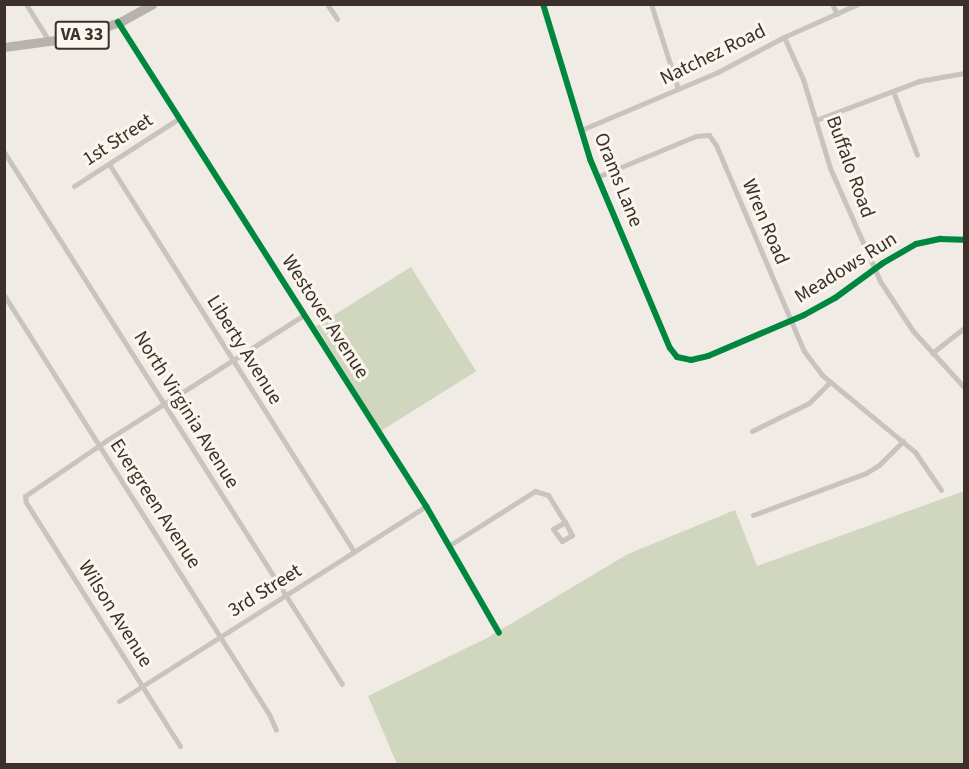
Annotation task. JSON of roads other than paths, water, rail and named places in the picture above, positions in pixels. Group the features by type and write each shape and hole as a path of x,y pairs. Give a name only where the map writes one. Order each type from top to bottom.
{"main road":[{"name":"VA 33","path":"4,46 49,41 88,33 118,22 153,4"}],"street":[{"path":"26,4 49,41"},
{"path":"327,4 337,19"},
{"name":"Orams Lane","path":"543,4 597,177 670,348 681,359"},
{"path":"651,4 678,89"},
{"path":"832,4 837,14"},
{"name":"Natchez Road","path":"581,130 735,64 784,37 858,4"},
{"name":"Westover Avenue","path":"118,22 426,506 499,633"},
{"name":"Buffalo Road","path":"784,37 803,79 830,168 874,270 902,315 932,353 964,387"},
{"path":"816,120 943,75 964,73"},
{"path":"893,91 917,155"},
{"name":"1st Street","path":"74,186 178,119"},
{"name":"Wren Road","path":"597,177 696,136 709,135 716,145 804,351 830,382 903,441 921,459 941,489"},
{"name":"North Virginia Avenue","path":"4,152 342,684"},
{"name":"Liberty Avenue","path":"109,164 354,552"},
{"name":"Meadows Run","path":"681,359 691,360 715,354 790,321 835,298 915,244 940,239 964,240"},
{"name":"Evergreen Avenue","path":"4,295 221,636 269,714 276,730"},
{"path":"100,446 304,315"},
{"path":"932,353 964,328"},
{"path":"752,431 809,404 830,382"},
{"path":"753,515 866,473 879,465 903,441"},
{"name":"Wilson Avenue","path":"100,446 31,490 25,498 180,746"},
{"path":"450,545 535,491 548,495 565,522"},
{"name":"3rd Street","path":"119,701 426,506"}]}
